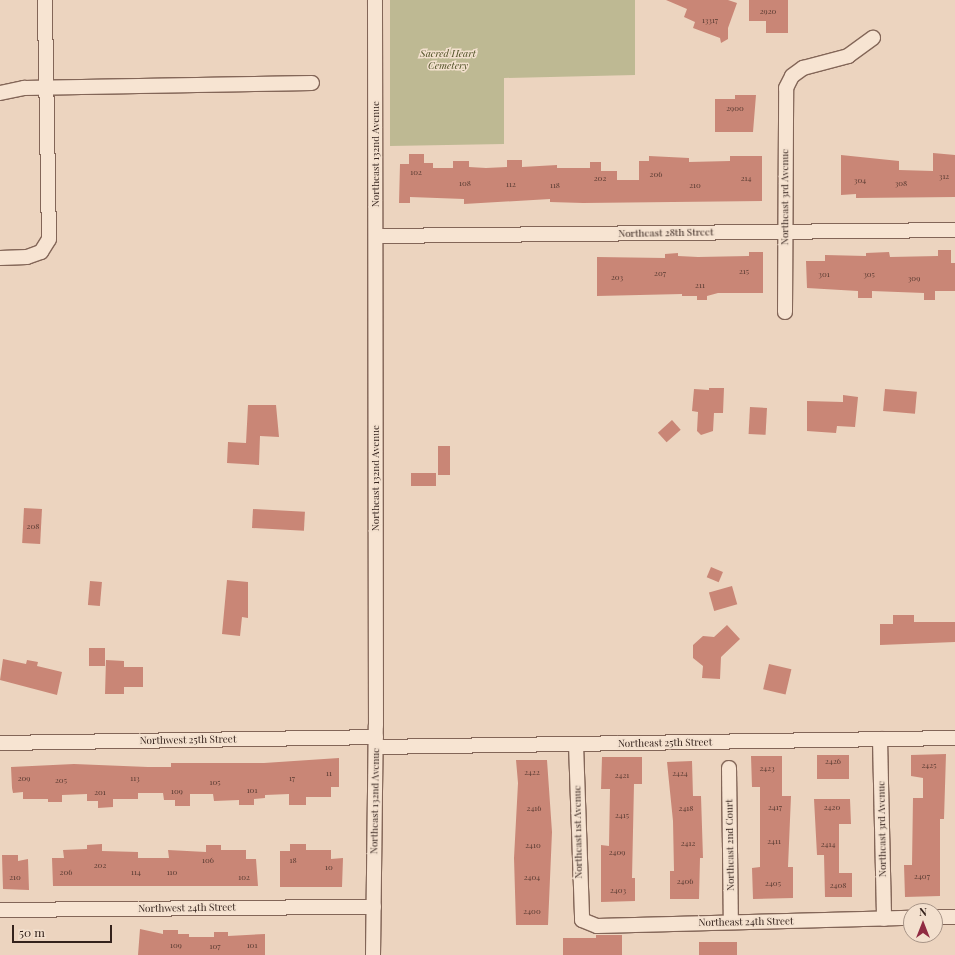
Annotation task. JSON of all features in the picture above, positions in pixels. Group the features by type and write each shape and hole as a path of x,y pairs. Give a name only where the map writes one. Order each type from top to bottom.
{"street":[{"path":"0,258 27,257 41,252 49,239 45,0"},
{"name":"Northeast 132nd Avenue","path":"373,955 376,742 375,0"},
{"name":"Northeast 3rd Avenue","path":"785,312 785,94 789,82 803,68 848,56 873,38"},
{"path":"0,93 46,88 312,83"},
{"name":"Northeast 28th Street","path":"376,236 955,230"},
{"name":"Northeast 25th Street","path":"376,742 576,744 955,738"},
{"name":"Northeast 3rd Avenue","path":"880,740 884,919"},
{"name":"Northwest 25th Street","path":"0,743 376,742"},
{"name":"Northeast 1st Avenue","path":"576,744 582,920"},
{"name":"Northeast 2nd Court","path":"729,768 731,922"},
{"name":"Northwest 24th Street","path":"0,910 374,907"},
{"path":"943,917 955,917"},
{"name":"Northeast 24th Street","path":"582,920 597,926 903,918"}],"green space":[{"name":"Sacred Heart Cemetery","path":"390,0 635,0 635,75 504,78 504,144 390,146"}],"building":[{"path":"666,0 728,0 737,3 728,28 728,39 721,43 720,38 693,28 695,22 684,17 687,9"},
{"path":"749,0 788,0 788,33 766,33 766,21 749,21"},
{"path":"735,95 756,95 753,132 715,132 715,99 735,99"},
{"path":"933,153 955,155 955,197 856,198 856,194 841,195 841,155 899,161 899,170 933,171"},
{"path":"409,154 424,154 424,163 433,163 433,168 453,168 453,161 469,161 469,167 486,168 507,167 507,160 522,160 522,167 557,165 557,168 590,168 590,162 601,162 601,171 617,171 617,180 639,180 639,161 649,161 649,156 689,158 689,162 730,161 730,156 762,156 762,201 583,203 550,202 550,199 464,204 464,199 410,197 410,203 399,203 400,164 409,164"},
{"path":"938,250 951,250 951,263 955,263 955,291 935,291 935,300 924,300 924,293 872,291 872,298 858,298 858,291 807,288 806,261 825,261 825,255 866,256 866,253 889,252 890,257 938,256"},
{"path":"749,252 763,252 763,293 718,293 707,296 707,300 697,300 697,296 682,296 682,294 597,296 597,257 665,258 665,254 678,253 678,256 698,257 749,256"},
{"path":"709,388 724,388 723,413 714,413 713,431 701,435 697,431 698,412 692,411 694,389 709,390"},
{"path":"885,389 917,392 915,414 883,411"},
{"path":"843,395 858,397 855,427 837,426 836,433 807,431 807,401 843,402"},
{"path":"248,405 276,405 279,437 260,436 259,465 227,463 228,442 246,443"},
{"path":"750,407 767,408 766,435 749,434"},
{"path":"672,420 681,430 667,442 658,433"},
{"path":"438,446 450,446 450,475 438,475"},
{"path":"411,473 436,473 436,486 411,486"},
{"path":"24,508 42,509 40,544 22,543"},
{"path":"253,509 305,512 304,531 252,528"},
{"path":"711,567 723,572 719,582 707,577"},
{"path":"227,580 248,582 248,618 242,617 240,636 222,634"},
{"path":"90,581 102,582 100,606 88,605"},
{"path":"732,586 737,604 714,611 709,593"},
{"path":"893,615 914,615 914,622 955,622 955,642 880,645 880,624 893,624"},
{"path":"727,625 740,639 721,657 720,679 702,678 703,666 693,658 693,645 703,636 714,637"},
{"path":"89,648 105,648 105,666 89,666"},
{"path":"3,659 26,664 27,660 38,662 37,666 62,672 57,695 0,680"},
{"path":"106,660 124,661 124,667 143,667 143,687 124,687 124,694 105,694"},
{"path":"769,664 791,669 786,695 763,689"},
{"path":"946,754 944,819 940,819 940,896 905,897 904,865 912,865 913,798 923,798 923,778 911,776 911,755"},
{"path":"817,755 849,755 849,779 817,779"},
{"path":"751,756 782,756 782,796 791,796 788,867 793,867 793,898 753,899 752,868 760,867 760,787 752,787"},
{"path":"602,757 642,757 642,784 634,784 632,878 635,878 635,901 601,902 601,845 609,846 610,789 601,789"},
{"path":"339,758 339,787 331,787 331,797 306,797 306,805 289,805 289,794 265,795 265,798 254,799 254,805 239,805 239,800 214,801 213,794 190,794 190,806 175,806 175,800 164,800 163,793 138,793 138,799 113,799 113,807 98,808 98,801 87,801 87,794 62,795 62,802 48,802 48,799 23,799 23,792 13,793 12,788 11,767 74,764 171,767 171,763 264,763"},
{"path":"516,760 547,760 552,832 548,925 516,925 514,858 518,783"},
{"path":"692,761 693,796 701,796 703,858 700,858 699,899 670,899 670,871 674,871 673,821 667,762"},
{"path":"814,799 850,799 851,824 839,824 839,873 852,873 852,897 825,897 824,855 817,855"},
{"path":"102,844 102,851 138,852 138,858 169,858 168,850 206,852 206,845 221,845 221,850 246,850 246,859 256,859 258,886 53,886 52,858 64,858 63,850 87,849 87,845"},
{"path":"290,844 306,844 306,850 331,850 331,859 343,858 342,887 280,887 280,851 290,851"},
{"path":"2,855 18,855 18,861 28,859 29,890 3,889"},
{"path":"140,929 163,934 163,930 178,930 178,934 189,934 189,937 214,937 214,932 228,932 228,936 265,934 265,955 138,955"},
{"path":"596,935 622,935 622,955 563,955 563,938 596,938"},
{"path":"699,942 737,942 737,955 699,955"}]}
